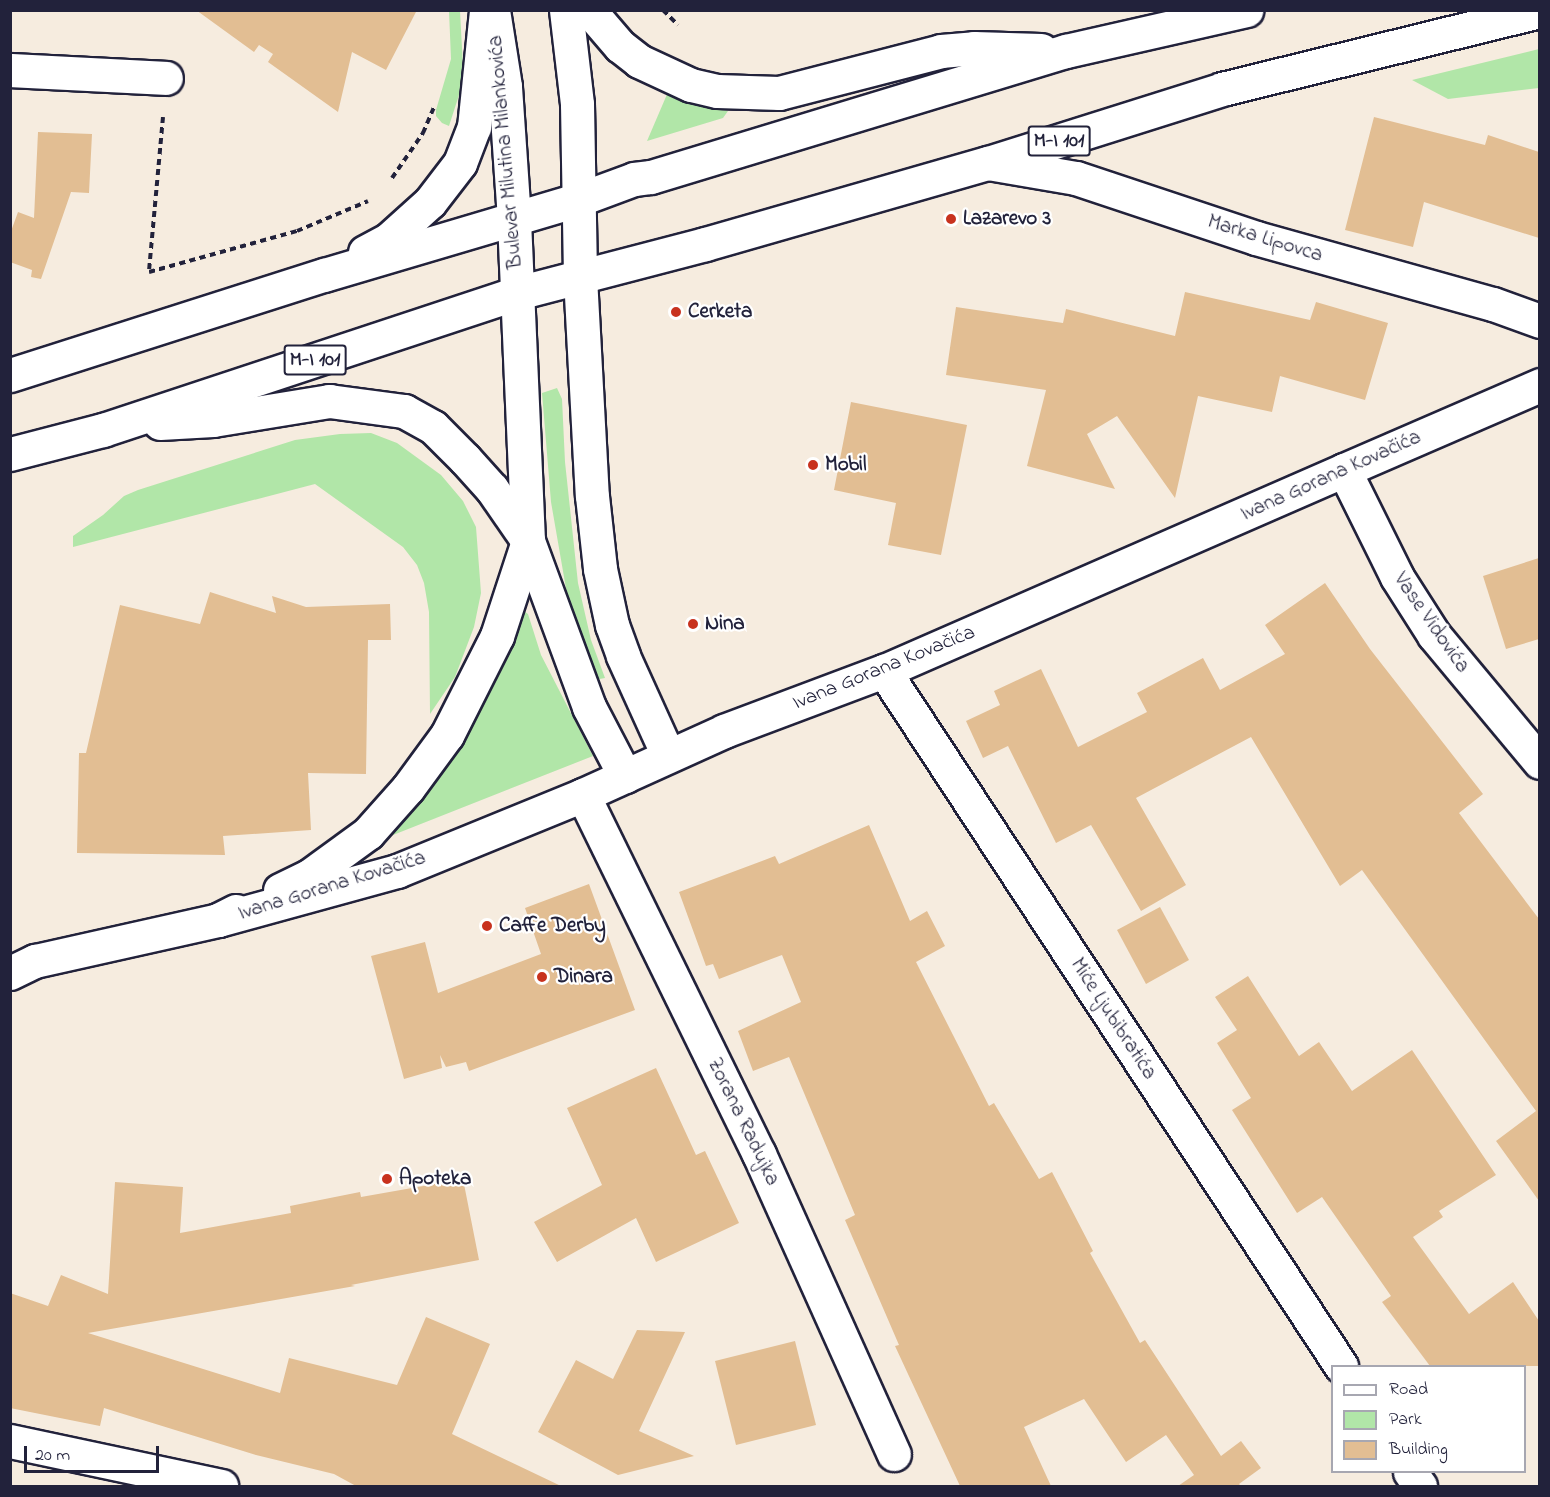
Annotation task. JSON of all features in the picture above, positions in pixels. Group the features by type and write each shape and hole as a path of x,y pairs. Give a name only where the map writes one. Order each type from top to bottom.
{"street":[{"path":"324,275 389,239 430,202 460,164 474,127 486,10"},
{"name":"Bulevar Milutina Milankovića","path":"493,10 505,86 514,219 528,542"},
{"path":"566,10 577,104 580,277 592,496 600,569 612,624 626,664 668,755"},
{"path":"589,10 620,46 639,61 691,85 717,92 779,93 952,50 974,48 1066,51"},
{"path":"10,375 324,275 580,199 634,179 651,177 1066,51 1246,10"},
{"name":"M-I 101","path":"10,454 113,426 517,293 988,163 1222,89 1539,11"},
{"path":"10,70 166,78"},
{"name":"Marka Lipovca","path":"988,163 1076,178 1256,238 1493,304 1539,321"},
{"name":"Ivana Gorana Kovačića","path":"218,920 397,871 583,795 668,755 884,671 1539,385"},
{"path":"113,426 213,420 329,401 404,411 433,427 492,489 528,542 590,707 625,776"},
{"name":"Vase Vidovića","path":"1344,470 1397,577 1434,635 1539,762"},
{"path":"10,973 35,961 218,920 309,876 368,833 408,788 447,735 497,636 528,542"},
{"name":"Miće Ljubibratića","path":"884,671 1340,1365"},
{"name":"Zorana Radujka","path":"583,795 759,1154 894,1454"},
{"path":"10,1441 221,1486"},
{"path":"1411,1473 1420,1486"}],"path":[{"path":"663,10 678,25"},
{"path":"166,78 149,272 297,231 377,197"},
{"path":"391,181 423,133 435,103"}],"green space":[{"path":"449,11 460,11 463,67 459,95 449,126 442,123 436,116 436,110 451,59"},
{"path":"1539,49 1539,88 1448,99 1412,80"},
{"path":"668,92 728,111 723,118 647,141"},
{"path":"557,388 562,399 565,462 578,583 591,640 605,678 594,680 568,600 551,502 542,393"},
{"path":"371,433 397,443 441,475 463,501 476,527 481,593 474,627 455,677 430,714 429,612 424,583 417,565 403,547 315,484 73,547 73,536 103,515 124,496 138,490 295,440 340,434"},
{"path":"521,609 528,614 541,655 593,756 393,835 378,836 427,787 467,733"}],"building":[{"path":"196,10 417,10 386,70 352,52 338,112 268,62 273,54 259,45 254,52"},
{"path":"1374,117 1485,145 1488,135 1539,152 1539,238 1424,202 1413,247 1345,230"},
{"path":"38,132 92,134 89,193 71,192 41,279 31,277 32,270 10,262 10,234 18,212 34,218"},
{"path":"1185,292 1310,320 1316,302 1388,323 1365,400 1280,376 1272,412 1198,396 1175,498 1117,416 1087,434 1115,489 1027,466 1046,390 946,375 956,307 1063,323 1066,309 1175,336"},
{"path":"851,402 967,425 941,555 888,545 896,503 834,490"},
{"path":"1539,558 1539,639 1506,649 1483,576"},
{"path":"1325,583 1370,649 1483,794 1459,813 1539,919 1539,1201 1496,1141 1536,1111 1362,870 1340,886 1251,737 1136,798 1186,885 1141,911 1091,825 1056,843 1008,746 983,758 966,721 1000,705 994,691 1041,669 1078,747 1147,712 1137,693 1203,658 1220,690 1285,654 1265,625"},
{"path":"210,592 276,613 272,596 306,607 390,604 391,640 368,640 366,774 308,773 311,830 223,836 225,855 77,853 79,753 86,753 120,605 200,624"},
{"path":"869,825 910,921 927,911 945,946 916,962 989,1106 994,1103 1039,1179 1052,1172 1093,1251 1090,1253 1140,1343 1145,1340 1221,1456 1241,1441 1261,1468 1239,1484 1241,1486 1178,1486 1194,1475 1166,1435 1126,1462 1084,1399 1024,1427 1051,1486 960,1486 895,1346 899,1345 845,1220 855,1215 789,1057 753,1071 738,1031 801,1002 782,955 719,979 713,964 706,966 679,892 775,856 779,864"},
{"path":"589,884 635,1010 469,1071 466,1062 446,1067 440,1055 442,1068 404,1079 371,956 425,942 438,993 541,954 525,908"},
{"path":"1160,907 1189,960 1146,984 1117,930"},
{"path":"1248,976 1299,1056 1319,1042 1352,1091 1412,1050 1496,1175 1439,1211 1443,1217 1413,1237 1469,1314 1513,1282 1539,1321 1539,1366 1429,1365 1382,1302 1391,1296 1322,1197 1297,1213 1232,1110 1251,1098 1217,1043 1237,1030 1215,997"},
{"path":"656,1068 696,1155 705,1151 739,1223 656,1262 636,1218 557,1262 534,1222 602,1185 567,1108"},
{"path":"463,1179 479,1260 351,1285 355,1286 88,1333 280,1393 289,1358 397,1385 426,1317 490,1344 452,1434 561,1486 356,1486 334,1474 256,1455 104,1408 100,1426 10,1408 10,1293 48,1306 61,1275 108,1294 115,1182 183,1187 180,1233 291,1213 290,1206 360,1192 361,1197"},
{"path":"637,1330 685,1332 639,1431 694,1456 618,1475 538,1432 576,1360 613,1379"},
{"path":"795,1341 816,1425 736,1445 715,1361"}],"place":[{"name":"Lazarevo 3","path":"951,219"},
{"name":"Cerketa","path":"676,312"},
{"name":"Mobil","path":"813,465"},
{"name":"Nina","path":"693,624"},
{"name":"Caffe Derby","path":"487,926"},
{"name":"Dinara","path":"542,977"},
{"name":"Apoteka","path":"387,1179"}]}
